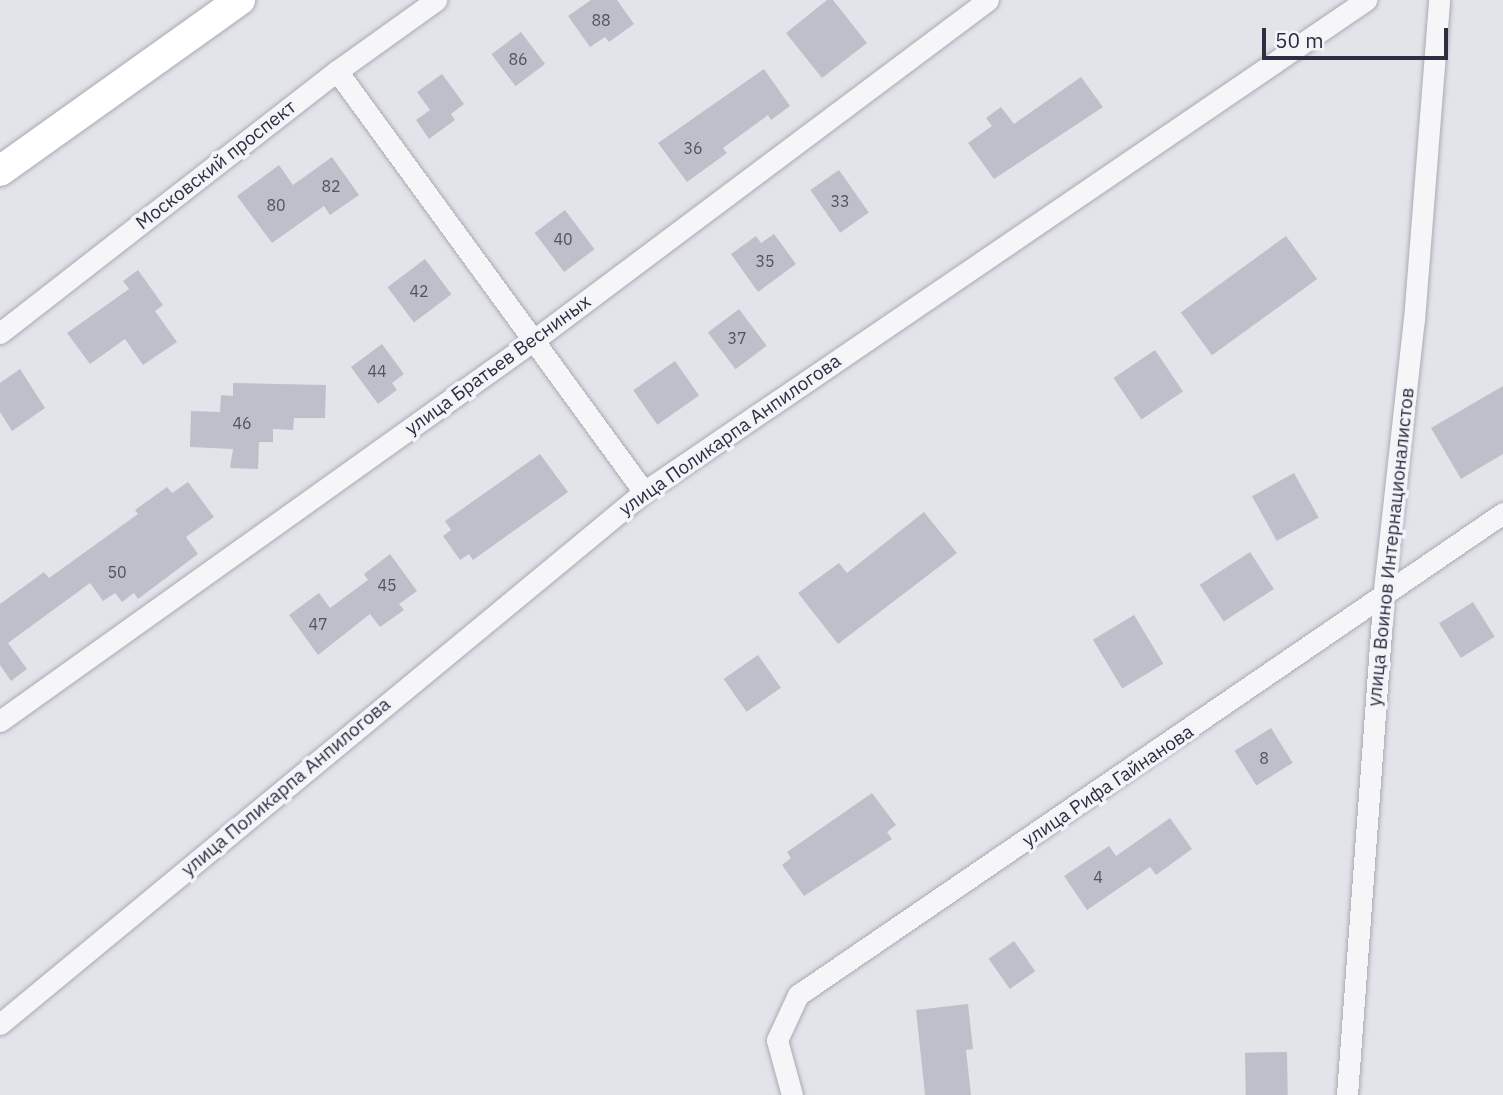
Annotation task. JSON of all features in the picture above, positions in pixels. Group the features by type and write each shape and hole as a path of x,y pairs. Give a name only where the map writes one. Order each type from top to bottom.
{"main road":[{"path":"0,171 220,6"}],"street":[{"name":"Московский проспект","path":"0,333 337,71 436,0"},
{"name":"улица Братьев Весниных","path":"0,720 534,340 988,0"},
{"name":"улица Поликарпа Анпилогова","path":"0,1024 644,492 1366,0"},
{"name":"улица Воинов Интернационалистов","path":"1347,1095 1383,599 1414,320 1440,0"},
{"path":"337,71 644,492"},
{"name":"улица Рифа Гайнанова","path":"792,1095 778,1040 798,995 1383,599 1503,513"}],"building":[{"path":"591,0 617,0 634,24 609,42 605,37 590,47 568,16"},
{"path":"827,0 833,0 867,43 822,78 786,33"},
{"path":"521,32 545,64 516,86 491,54"},
{"path":"764,69 790,106 771,120 768,115 723,148 727,153 687,182 658,143"},
{"path":"442,74 464,104 451,114 455,120 429,139 416,120 430,110 417,92"},
{"path":"1081,77 1103,107 994,179 968,143 992,126 986,118 1001,107 1014,124"},
{"path":"332,157 359,195 330,215 324,206 272,243 237,196 279,165 293,185"},
{"path":"839,170 869,213 840,233 810,190"},
{"path":"565,210 594,249 564,272 535,233"},
{"path":"774,234 796,264 758,292 731,254 756,236 761,243"},
{"path":"1286,236 1317,279 1212,355 1181,312"},
{"path":"425,259 451,294 414,322 387,287"},
{"path":"138,270 163,305 155,311 177,342 143,365 125,339 90,364 67,333 129,289 123,281"},
{"path":"739,309 767,346 736,369 708,332"},
{"path":"382,344 404,374 392,383 397,390 378,404 351,367"},
{"path":"1155,350 1183,391 1142,419 1114,378"},
{"path":"675,361 699,395 657,425 633,390"},
{"path":"20,369 45,408 12,431 0,412 0,383"},
{"path":"233,383 326,385 325,418 294,418 293,430 273,429 273,442 259,442 258,469 230,468 233,449 190,447 191,411 220,412 221,395 233,396"},
{"path":"1503,386 1503,454 1461,479 1431,428"},
{"path":"540,454 568,492 473,560 469,554 460,560 443,536 451,530 445,521"},
{"path":"1294,473 1319,518 1277,541 1252,496"},
{"path":"188,482 214,517 186,537 198,554 138,599 134,593 122,602 115,593 103,601 90,583 8,643 27,669 11,681 0,665 0,604 44,572 49,578 138,514 135,510 167,487 172,493"},
{"path":"924,512 957,553 838,644 798,593 839,563 847,573"},
{"path":"1250,552 1274,589 1224,622 1200,585"},
{"path":"390,554 417,591 399,604 404,610 380,627 370,614 318,655 289,615 319,593 330,608 368,580 364,574"},
{"path":"1473,602 1495,637 1461,658 1439,623"},
{"path":"1134,615 1163,664 1122,689 1093,640"},
{"path":"758,655 781,688 747,712 724,679"},
{"path":"1271,728 1293,763 1256,786 1235,751"},
{"path":"872,793 896,825 887,832 892,839 804,896 782,865 791,858 787,852"},
{"path":"1170,818 1192,849 1156,875 1150,867 1087,910 1064,876 1109,846 1116,856"},
{"path":"1014,941 1035,971 1010,989 989,959"},
{"path":"968,1004 973,1049 966,1050 971,1095 925,1095 916,1010"},
{"path":"1287,1052 1288,1095 1246,1095 1245,1053"}]}
